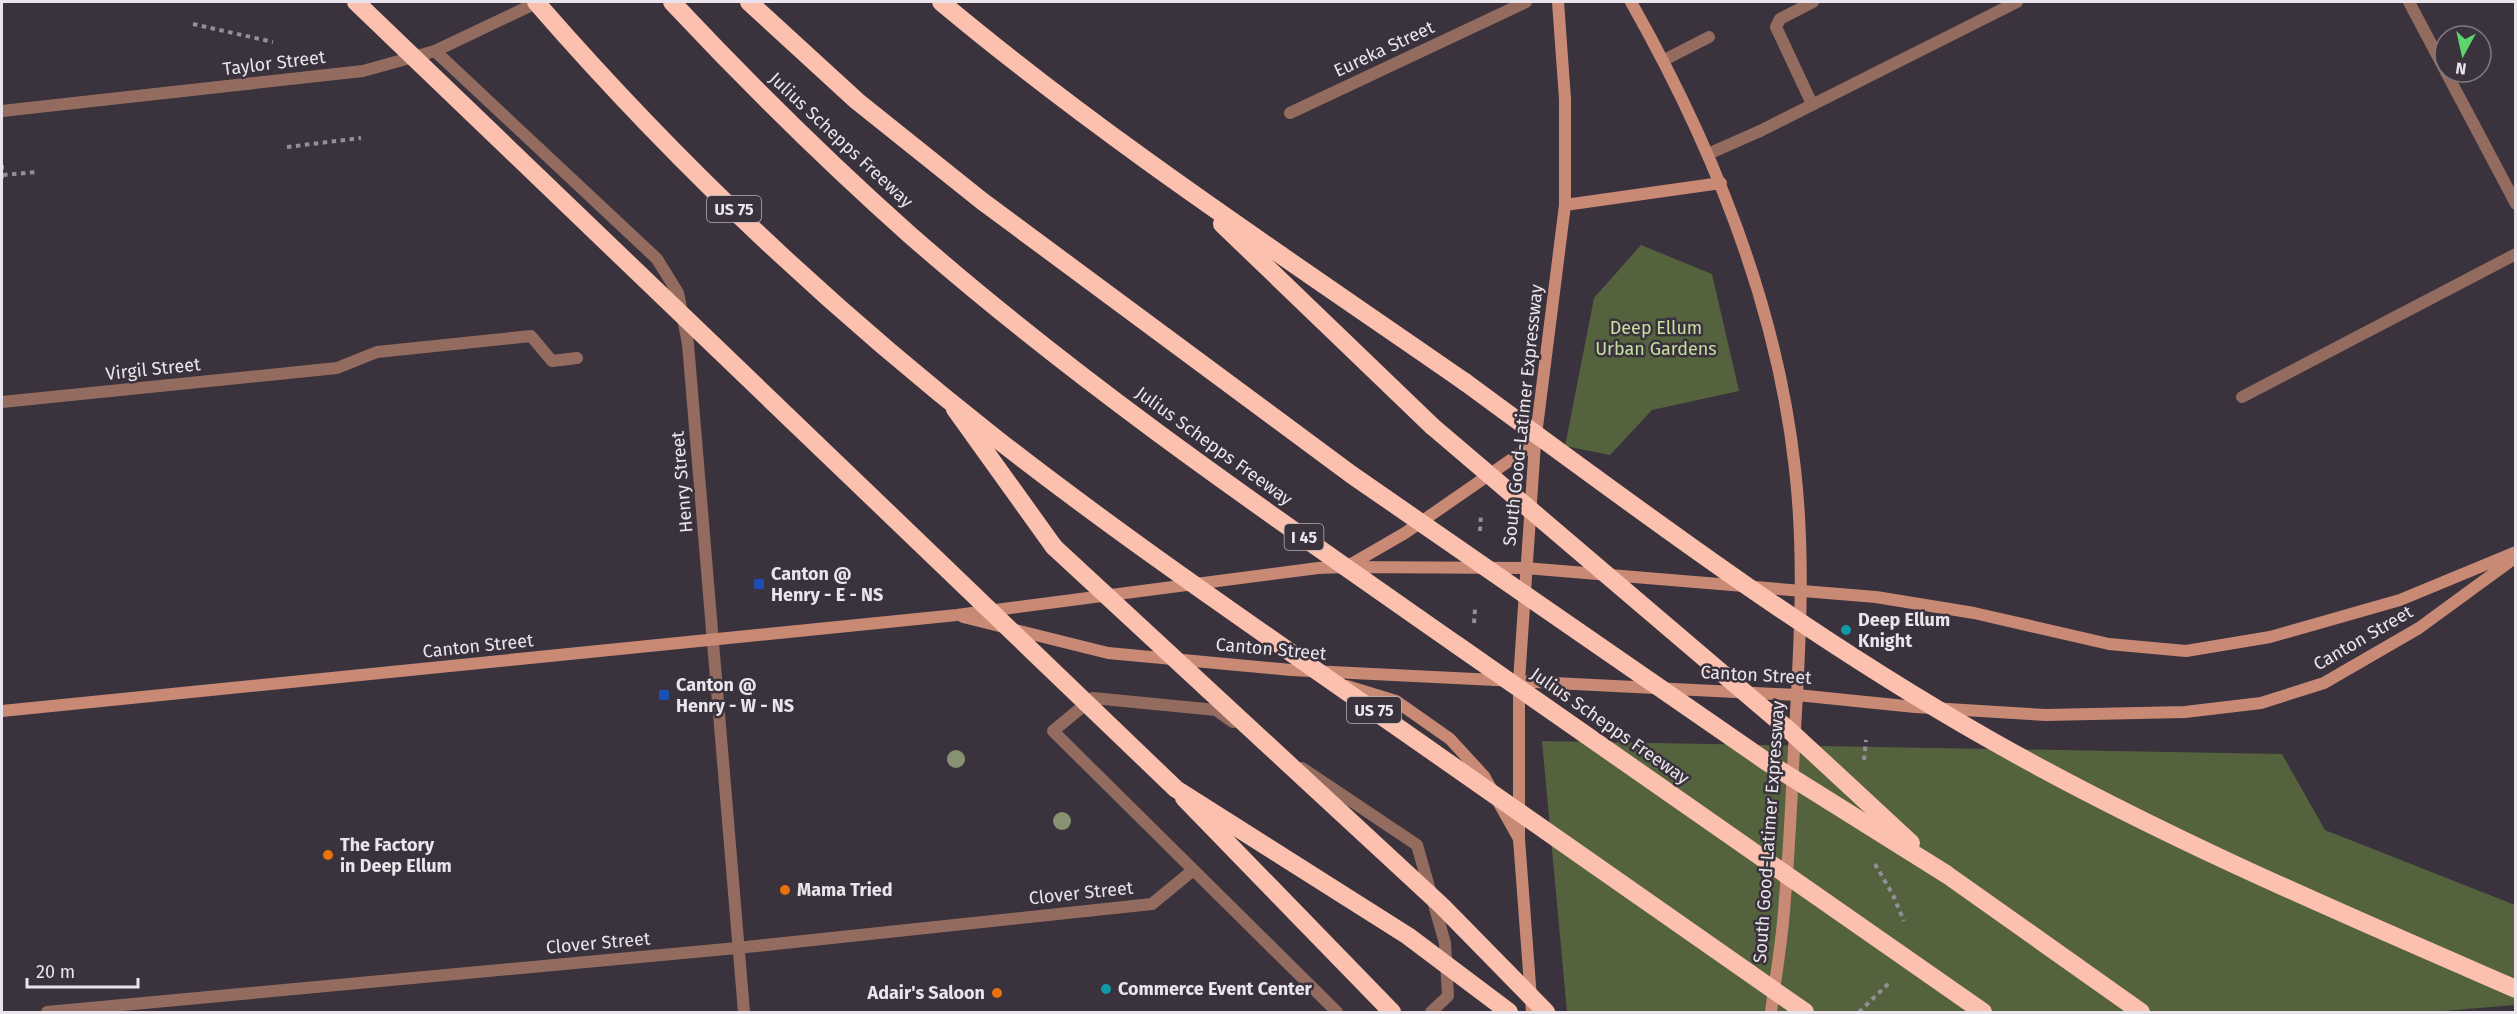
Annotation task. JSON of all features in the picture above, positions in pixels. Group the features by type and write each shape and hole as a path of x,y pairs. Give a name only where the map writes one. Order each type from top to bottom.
{"highway":[{"path":"356,2 1176,789 1392,1012"},
{"name":"US 75","path":"537,2 649,124 746,222 948,400 1052,481 1208,594 1805,1012"},
{"name":"Julius Schepps Freeway","path":"672,2 768,101 861,190 954,272 1069,364 1355,573 1983,1012"},
{"path":"749,2 857,101 974,194 1352,475 1767,762 1946,874 2141,1012"},
{"path":"941,2 983,37 1181,186 1465,382 1654,521 1818,635 1986,737 2172,835 2516,990"},
{"path":"1181,186 1432,426 1790,731 1946,874"},
{"path":"948,400 1054,547 1442,906 1537,1009"},
{"path":"1176,789 1408,936 1509,1012"}],"main road":[{"name":"South Good-Latimer Expressway","path":"1537,1009 1520,839 1519,681 1535,443 1564,205 1565,99 1558,2"},
{"name":"South Good-Latimer Expressway","path":"1631,2 1664,60 1708,154 1746,252 1781,384 1795,466 1803,590 1785,900 1771,1012"},
{"path":"1564,205 1721,183"},
{"path":"1346,567 1405,532 1535,443"},
{"name":"Canton Street","path":"2,711 957,615 1318,568 1346,567 1525,568 1905,600 2109,644 2186,651 2270,637 2400,600 2516,552"},
{"name":"Canton Street","path":"957,615 1108,653 1291,670 1797,695 1915,707 2046,715 2185,712 2261,703 2324,683 2419,628 2516,557"},
{"path":"1291,670 1396,701 1450,739 1484,776 1520,839"},
{"path":"1523,1012 1537,1009"}],"street":[{"name":"Taylor Street","path":"2,111 363,70 435,51 537,2"},
{"name":"Eureka Street","path":"1290,113 1526,2"},
{"path":"1812,104 1776,27 1780,20 1813,2"},
{"path":"1708,154 1759,131 2017,2"},
{"path":"2409,2 2433,47"},
{"path":"1664,60 1709,37"},
{"name":"Henry Street","path":"435,51 657,259 678,293 688,344 744,1012"},
{"path":"2453,84 2516,204"},
{"path":"2242,398 2516,255"},
{"name":"Virgil Street","path":"2,402 337,368 377,352 531,336 552,361 577,358"},
{"path":"1337,1012 1053,731 1093,698 1216,710 1417,845 1445,943 1448,996 1431,1012"},
{"name":"Clover Street","path":"47,1012 737,948 1152,904 1192,871"}],"path":[{"path":"194,24 273,42"},
{"path":"287,147 362,138"},
{"path":"2,165 2,177 37,172"},
{"path":"1864,763 1866,740"},
{"path":"1873,859 1905,923"},
{"path":"1859,1012 1893,978"}],"green space":[{"name":"Deep Ellum Urban Gardens","path":"1641,245 1712,274 1739,391 1652,410 1610,455 1565,446 1594,298"},
{"path":"1542,741 2282,754 2325,830 2515,905 2515,1005 2431,1012 1567,1012"}],"place":[{"name":"Canton @ Henry - E - NS","path":"759,584"},
{"name":"Deep Ellum Knight","path":"1846,630"},
{"name":"Canton @ Henry - W - NS","path":"664,695"},
{"name":"The Factory in Deep Ellum","path":"328,855"},
{"name":"Mama Tried","path":"785,890"},
{"name":"Commerce Event Center","path":"1106,989"},
{"name":"Adair's Saloon","path":"997,993"}]}
